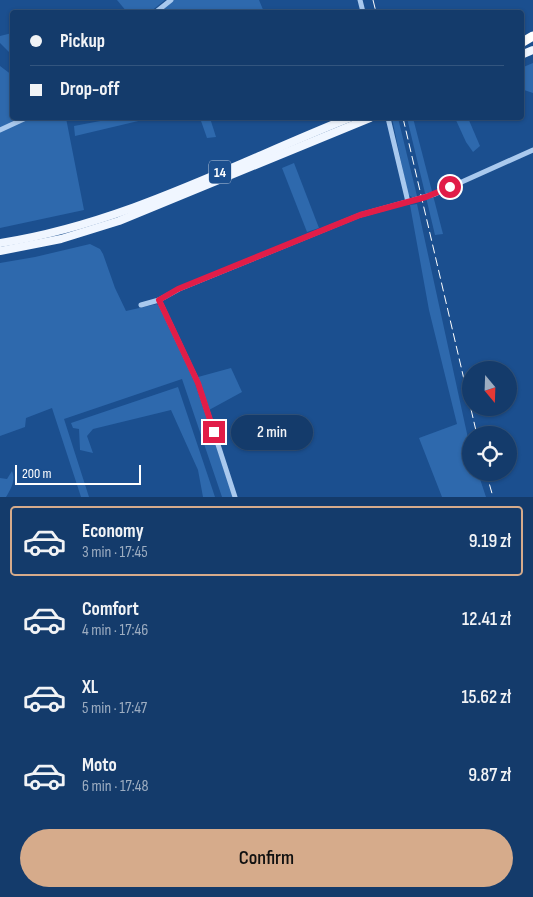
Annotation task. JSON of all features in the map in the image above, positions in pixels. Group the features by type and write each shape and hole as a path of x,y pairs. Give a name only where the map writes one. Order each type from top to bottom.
{"main road":[{"name":"14","path":"0,243 63,230 131,209 344,120"},
{"name":"14","path":"0,251 61,239 119,221 365,120"}],"street":[{"path":"158,10 171,0"},
{"path":"0,130 22,120"},
{"path":"388,120 408,202"},
{"path":"141,305 159,300 178,289 320,230 360,215 435,194 533,150"},
{"path":"159,300 198,383 235,497"}],"shaded area":[{"path":"117,0 165,0 152,10 125,10"},
{"path":"174,0 259,0 263,10 162,10"},
{"path":"10,34 10,53 0,43 0,36"},
{"path":"533,63 533,93 524,90 524,67"},
{"path":"0,66 10,74 10,120 66,120 84,210 0,228"},
{"path":"106,120 143,120 75,136 74,126"},
{"path":"201,120 211,120 216,137 207,138"},
{"path":"392,120 398,120 417,196 414,198 408,195"},
{"path":"407,120 414,120 443,234 435,235"},
{"path":"456,120 469,120 480,146 473,152"},
{"path":"294,163 319,228 307,232 282,168"},
{"path":"417,204 465,426 462,426 462,481 481,481 486,497 442,497 419,438 457,424 429,310 410,205"},
{"path":"90,244 100,249 103,254 115,288 126,311 157,304 161,307 194,380 233,497 222,497 182,379 64,419 89,497 81,497 52,408 26,418 25,427 0,436 0,263"},
{"path":"231,368 242,392 209,410 198,377"},
{"path":"178,387 215,497 203,497 198,470 171,410 93,429 87,436 93,453 80,450 79,429 73,428 71,423"},
{"path":"12,471 13,481 11,488 6,497 0,497 0,478 7,479"}],"railway":[{"path":"373,0 376,10"},
{"path":"403,120 475,426"},
{"path":"489,481 493,497"}],"route":[{"path":"214,432 193,371 159,300 178,289 320,230 360,215 426,197 450,187"}]}
